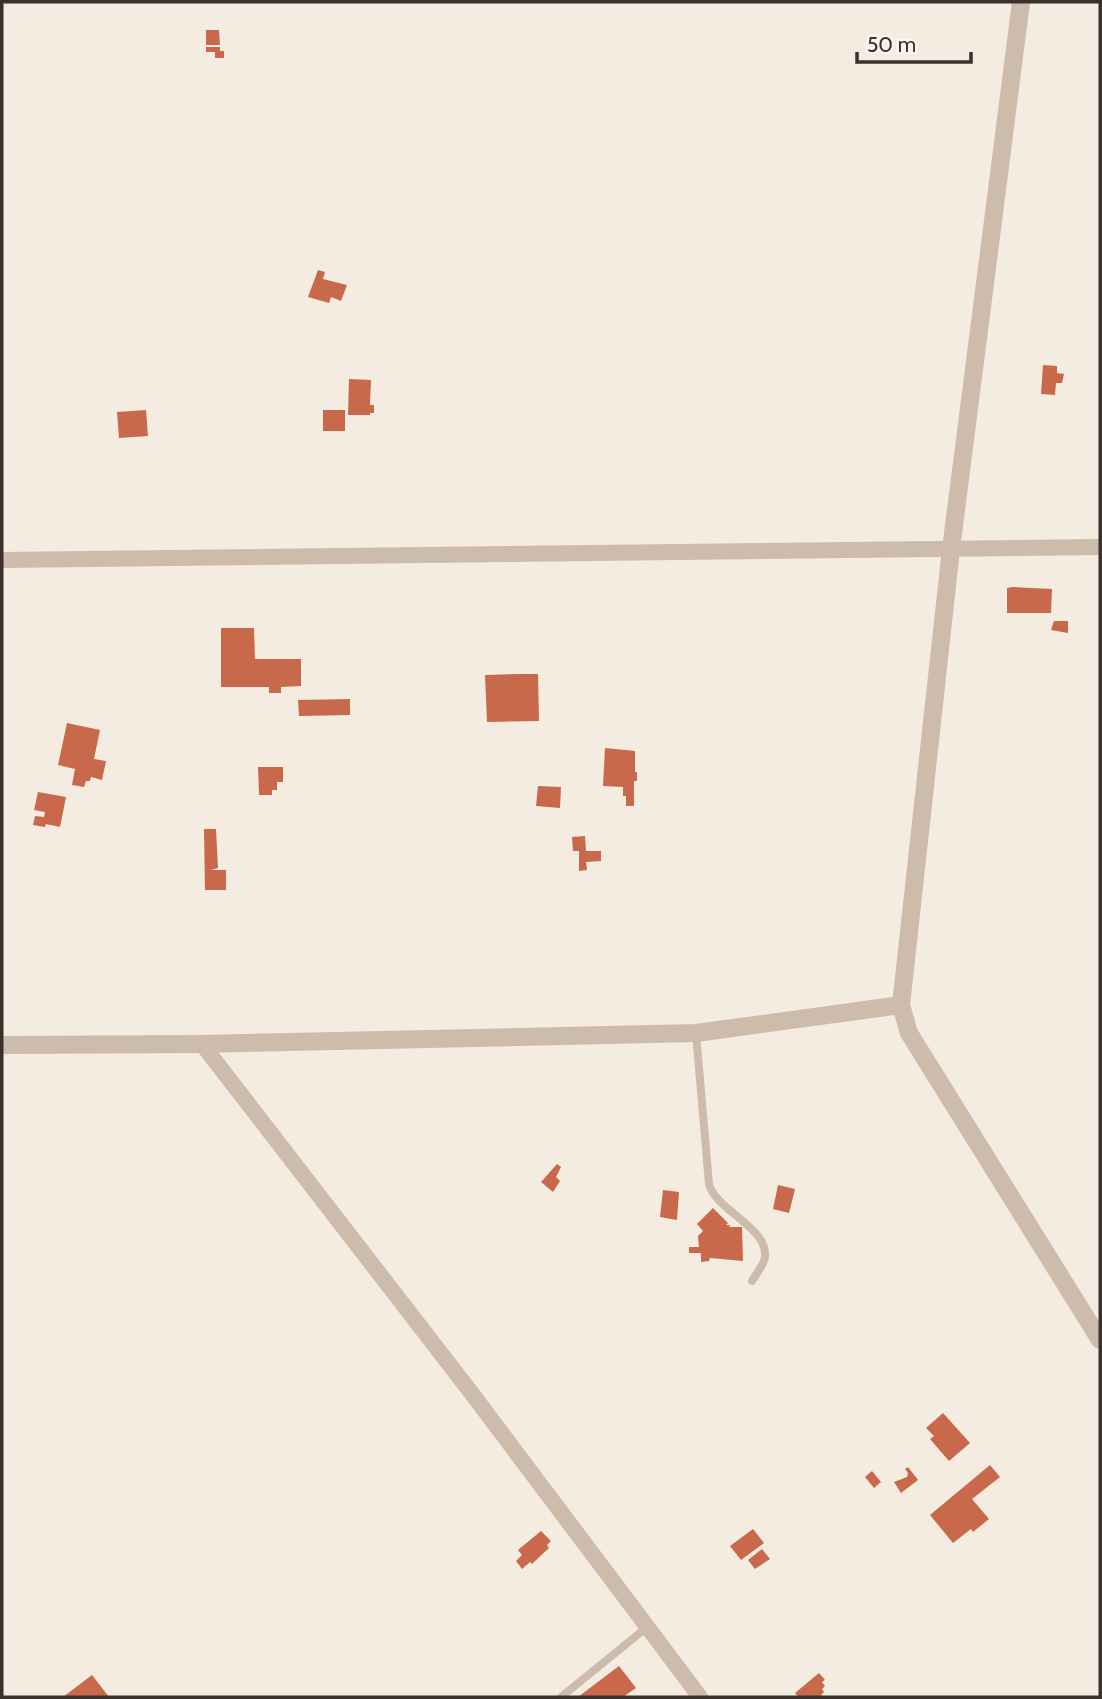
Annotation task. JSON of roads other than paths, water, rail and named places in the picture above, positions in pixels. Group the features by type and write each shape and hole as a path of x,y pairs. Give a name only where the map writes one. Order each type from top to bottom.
{"street":[{"path":"1021,2 951,549 901,1004 909,1033 1100,1340"},
{"path":"2,560 1100,547"},
{"path":"2,1045 202,1044 696,1033 901,1004"},
{"path":"202,1044 473,1395 700,1697"}],"lane":[{"path":"696,1033 709,1184 713,1196 748,1226 764,1248 764,1261 751,1281"},
{"path":"561,1697 646,1628"}]}
